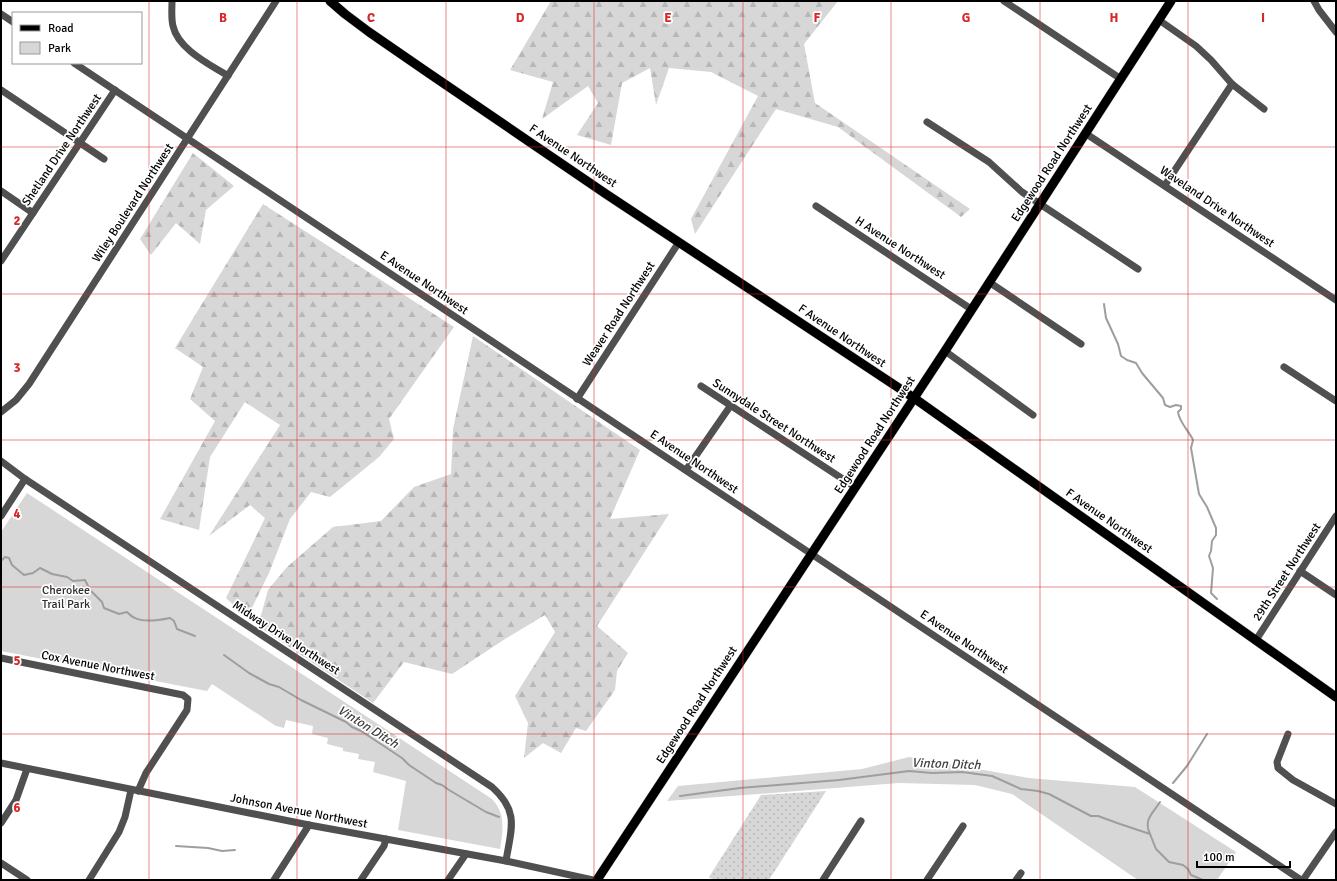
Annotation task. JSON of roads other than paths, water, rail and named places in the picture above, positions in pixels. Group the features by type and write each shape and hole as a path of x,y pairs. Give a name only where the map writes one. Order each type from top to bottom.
{"main road":[{"name":"F Avenue Northwest","path":"330,1 345,14 427,72 914,398 1336,697"},
{"name":"Edgewood Road Northwest","path":"595,880 945,351 1172,1"}],"street":[{"path":"172,1 173,27 178,39 187,49 228,76"},
{"name":"Wiley Boulevard Northwest","path":"1,412 16,400 29,384 276,1"},
{"path":"1004,1 1121,79"},
{"path":"1314,1 1336,32"},
{"path":"1,14 12,21"},
{"path":"1159,20 1196,46 1211,60 1232,84 1264,109"},
{"name":"E Avenue Northwest","path":"76,64 1302,880"},
{"path":"1164,185 1232,84"},
{"path":"1,90 104,159"},
{"name":"Shetland Drive Northwest","path":"1,261 116,90"},
{"path":"927,122 989,162 1022,192 1138,269"},
{"name":"Waveland Drive Northwest","path":"1085,133 1336,300"},
{"path":"1,191 33,213"},
{"name":"H Avenue Northwest","path":"816,206 972,309"},
{"name":"Weaver Road Northwest","path":"577,399 679,242"},
{"path":"989,282 1081,344"},
{"path":"945,351 1033,414"},
{"path":"1284,367 1336,402"},
{"name":"Sunnydale Street Northwest","path":"701,386 855,487"},
{"path":"686,470 731,405"},
{"name":"Midway Drive Northwest","path":"1,461 25,479 492,787 501,795 508,805 513,823 506,861"},
{"path":"1,516 25,479"},
{"name":"29th Street Northwest","path":"1256,640 1336,516"},
{"path":"1300,571 1336,595"},
{"name":"Cox Avenue Northwest","path":"1,658 183,694 188,699 187,710 134,791"},
{"path":"1288,734 1277,762 1278,768 1293,780 1336,804"},
{"name":"Johnson Avenue Northwest","path":"1,763 134,791 506,861 595,880"},
{"path":"1,823 16,800 27,768"},
{"path":"89,880 120,832 134,791"},
{"path":"823,880 861,821"},
{"path":"274,880 310,825"},
{"path":"927,880 963,826"},
{"path":"1302,880 1336,832"},
{"path":"361,880 384,846 386,839"},
{"path":"448,880 466,854"},
{"path":"1,863 26,880"},
{"path":"1016,880 1021,873"}],"waterway":[{"path":"1104,304 1106,318 1118,344 1121,356 1136,363 1142,373 1163,398 1165,405 1170,407 1176,405 1181,406 1181,409 1178,412 1179,416 1193,440 1191,448 1199,494 1207,507 1216,528 1216,535 1212,541 1209,556 1213,568 1211,593 1217,599"},
{"name":"Vinton Ditch","path":"1,566 1,561 5,557 9,558 12,565 24,575 33,573 40,568 52,574 67,577 73,581 85,580 90,590 102,602 104,608 119,614 127,612 139,620 152,621 170,618 174,621 177,629 195,636"},
{"name":"Vinton Ditch","path":"224,655 249,673 269,684 279,687 301,700 346,722 402,758 409,765 436,783 442,785 486,812 499,817"},
{"path":"1173,783 1187,766 1207,734"},
{"name":"Vinton Ditch","path":"680,796 740,788 839,780 909,771 932,773 962,772 992,776 1021,789 1049,794 1091,816 1098,816 1150,834 1156,849 1169,862 1183,865 1188,869 1191,875 1203,880"},
{"path":"1150,834 1148,829 1148,821 1160,802"},
{"path":"176,846 208,848 222,851 235,850"}],"park label":[{"name":"Cherokee Trail Park","path":"66,597"}]}
